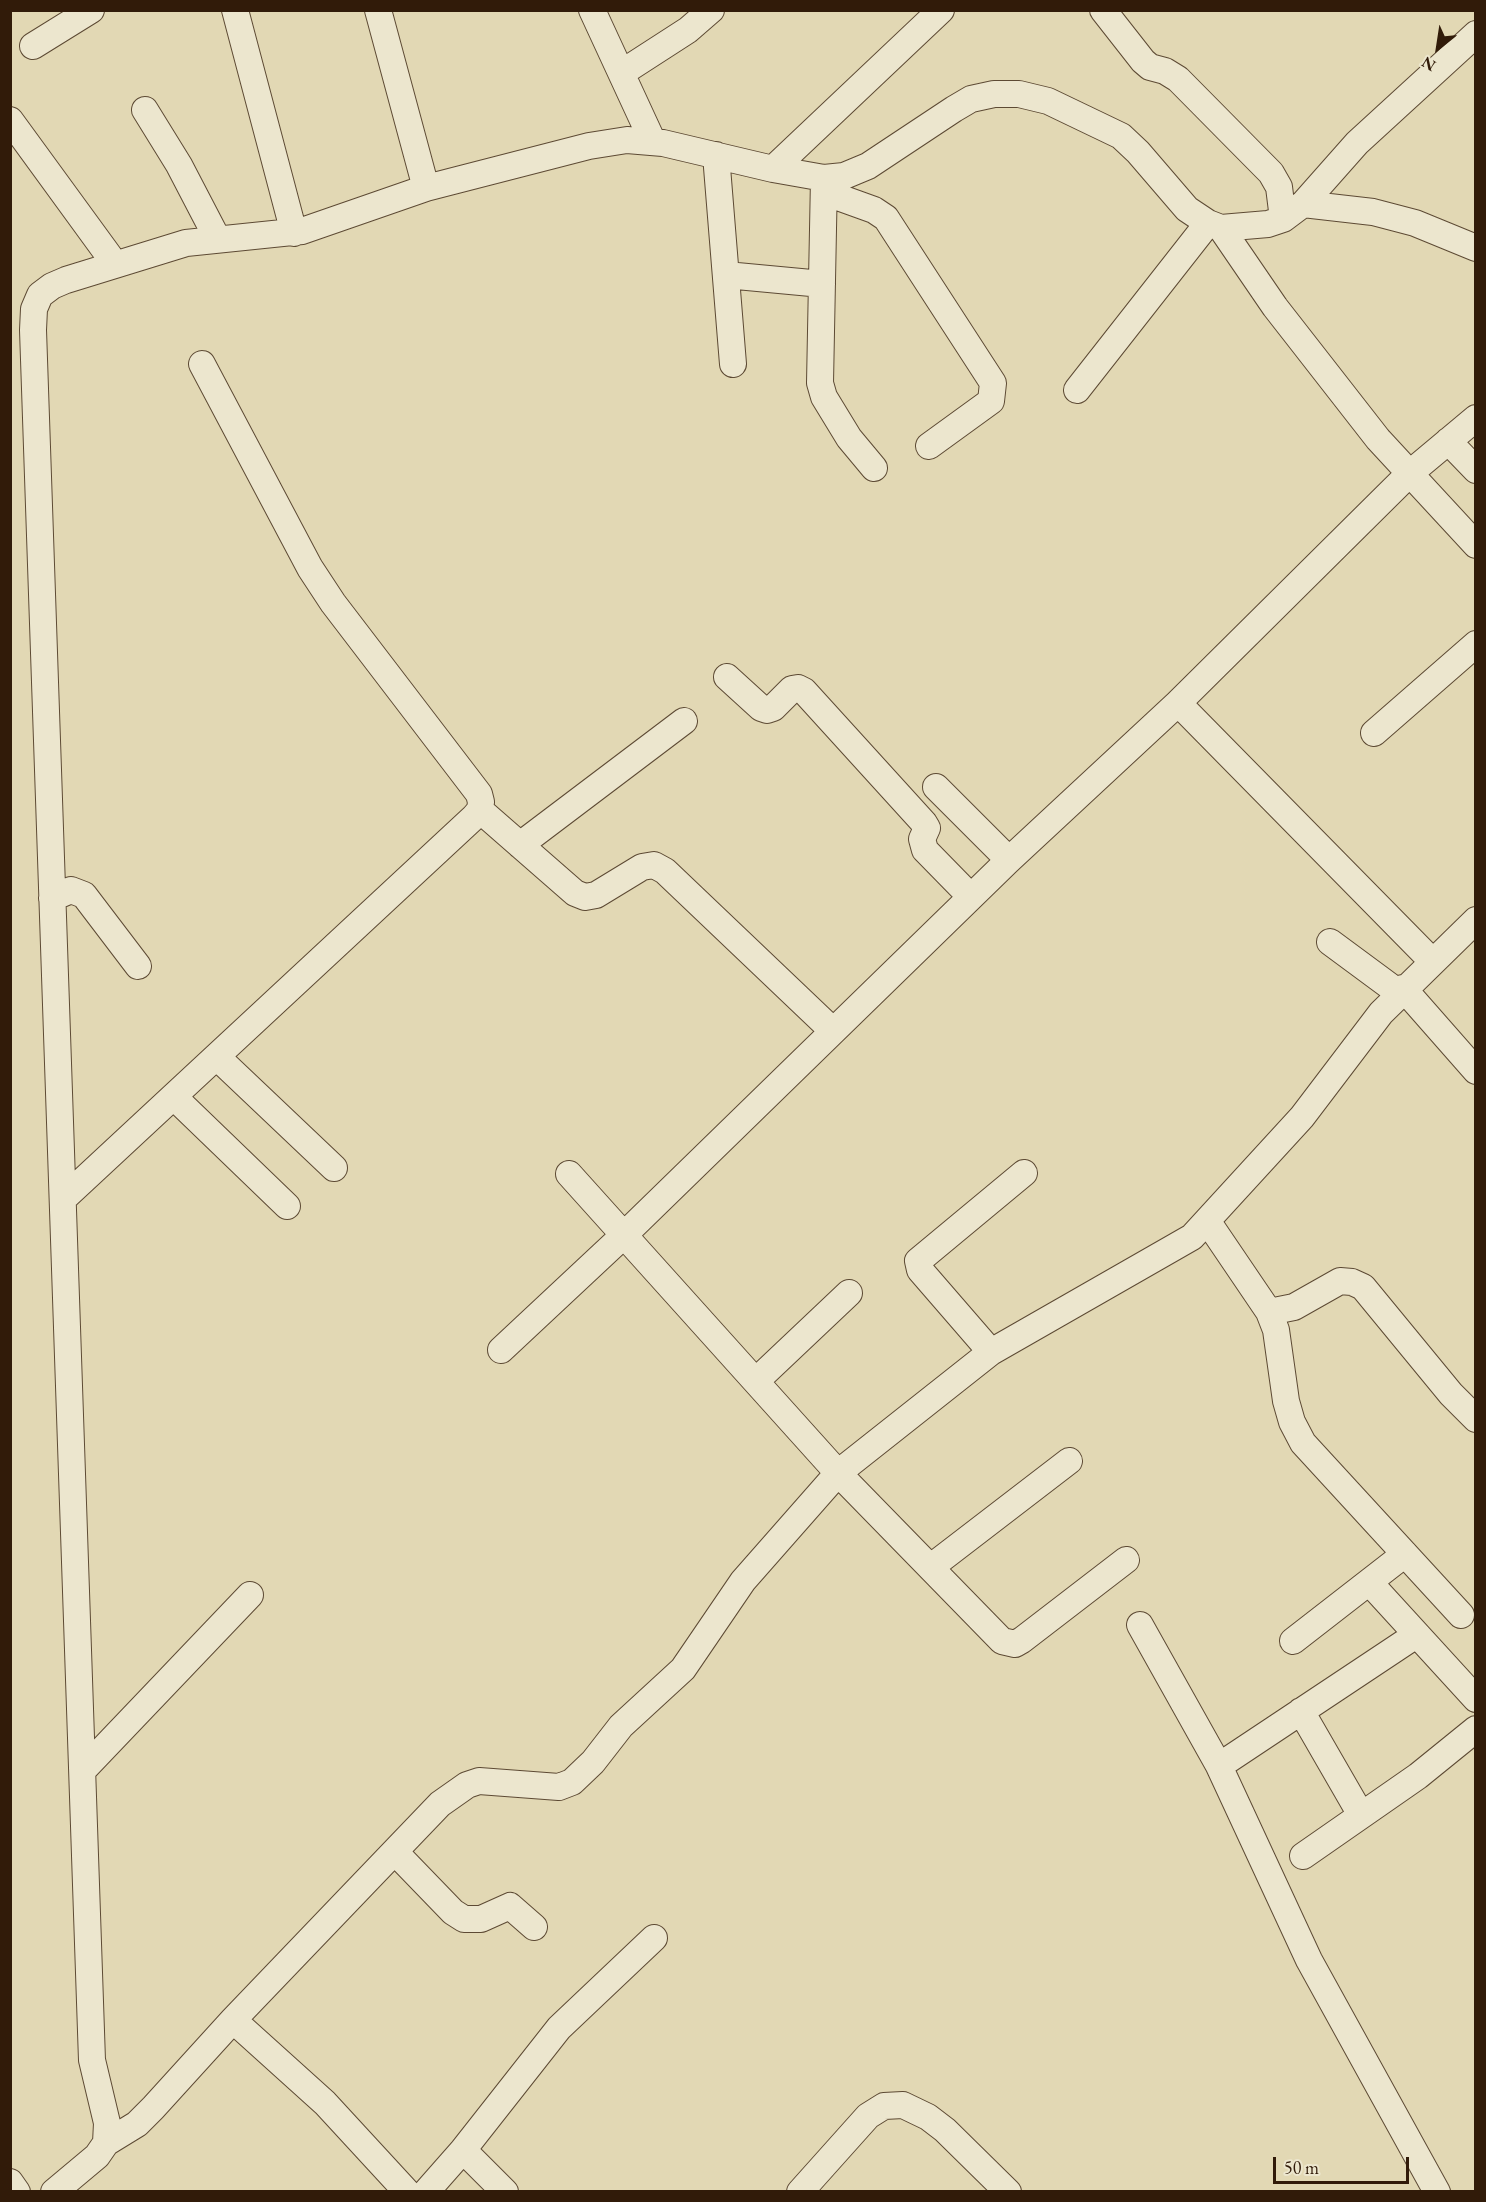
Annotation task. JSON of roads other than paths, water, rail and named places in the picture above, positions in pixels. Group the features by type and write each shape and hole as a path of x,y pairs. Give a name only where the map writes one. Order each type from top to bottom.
{"street":[{"path":"33,46 91,10"},
{"path":"235,10 294,232"},
{"path":"378,10 426,188"},
{"path":"592,10 623,72 653,142"},
{"path":"623,72 688,30 711,10"},
{"path":"773,169 941,10"},
{"path":"1103,10 1143,61 1156,70 1165,71 1178,79 1271,173 1293,211"},
{"path":"1077,390 1215,226 1268,224 1293,211 1357,143 1476,34"},
{"path":"824,185 868,166 971,99 994,94 1019,94 1048,102 1121,136 1138,152 1187,209 1215,226 1275,307 1409,474 1476,545"},
{"path":"145,110 179,165 217,238"},
{"path":"10,120 115,264"},
{"path":"106,2143 107,2123 92,2060 33,330 34,309 40,295 51,286 186,243 217,238 294,232 426,188 588,146 627,140 653,142 773,169 824,185 886,218 993,383 991,401 929,446"},
{"path":"716,155 733,364"},
{"path":"824,185 820,382 824,397 849,438 874,468"},
{"path":"1293,211 1373,212 1415,223 1476,248"},
{"path":"726,274 822,284"},
{"path":"63,1199 480,810 481,802 478,794 333,603 310,568 202,364"},
{"path":"501,1350 624,1235 1009,860 1178,703 1409,474 1476,417"},
{"path":"1448,441 1476,470"},
{"path":"1374,733 1476,644"},
{"path":"728,677 761,708 767,710 773,708 792,689 798,688 804,691 924,823 927,828 922,838 925,850 971,897"},
{"path":"1178,703 1432,961"},
{"path":"520,845 684,721"},
{"path":"936,787 1009,860"},
{"path":"480,810 575,893 585,897 596,895 642,867 654,865 665,871 834,1031"},
{"path":"52,898 71,890 84,895 138,966"},
{"path":"54,2192 97,2157 106,2143 137,2124 153,2108 233,2020 440,1804 466,1785 478,1781 559,1787 573,1782 593,1762 621,1726 683,1669 743,1581 838,1473 991,1352 1192,1237 1302,1117 1401,991 1476,920"},
{"path":"1330,942 1401,991 1476,1071"},
{"path":"217,1057 334,1168"},
{"path":"174,1097 287,1206"},
{"path":"991,1352 920,1270 918,1261 1024,1173"},
{"path":"569,1174 838,1473 1002,1641 1015,1644 1126,1560"},
{"path":"1208,1222 1269,1312 1276,1330 1286,1401 1292,1422 1303,1443 1461,1615"},
{"path":"1269,1312 1294,1307 1340,1281 1352,1282 1363,1287 1451,1394 1476,1419"},
{"path":"756,1381 849,1293"},
{"path":"931,1567 1069,1461"},
{"path":"1293,1641 1405,1554"},
{"path":"1369,1582 1476,1699"},
{"path":"83,1770 250,1595"},
{"path":"1140,1625 1219,1766 1309,1960 1437,2192"},
{"path":"1219,1766 1416,1635"},
{"path":"1301,1711 1361,1815"},
{"path":"1303,1856 1418,1776 1476,1729"},
{"path":"395,1852 453,1912 464,1918 481,1919 510,1906 534,1927"},
{"path":"426,2192 463,2150 559,2028 654,1938"},
{"path":"233,2020 325,2103 407,2192"},
{"path":"800,2192 868,2116 884,2106 903,2104 928,2117 945,2130 1008,2192"},
{"path":"463,2150 505,2192"},
{"path":"10,2182 17,2192"}]}
